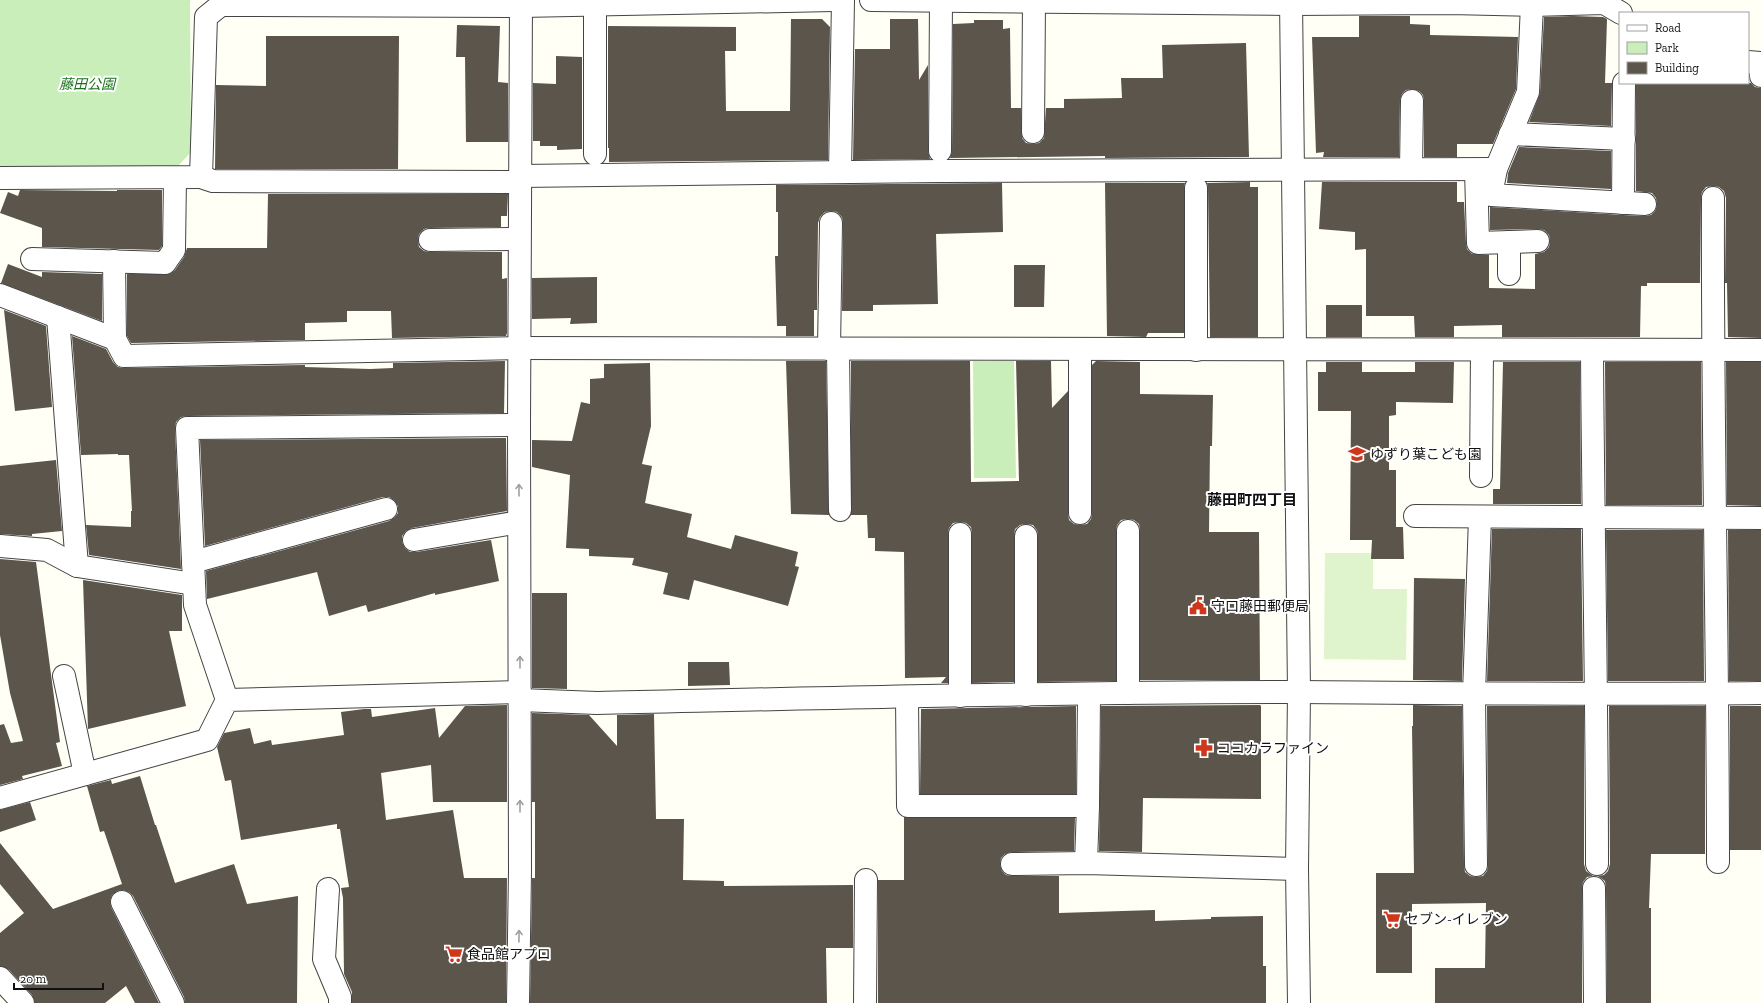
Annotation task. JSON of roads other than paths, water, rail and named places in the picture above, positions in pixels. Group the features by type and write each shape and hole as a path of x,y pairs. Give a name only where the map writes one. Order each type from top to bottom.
{"street":[{"path":"201,178 206,17 221,2 521,3 595,5 834,0"},
{"path":"840,172 843,0"},
{"path":"871,0 1034,2 1451,2 1532,5 1610,5"},
{"path":"940,0 940,151"},
{"path":"1033,132 1034,2"},
{"path":"1291,2 1299,692 1297,869 1299,1003"},
{"path":"518,1003 520,696 519,239 521,3"},
{"path":"595,5 595,154"},
{"path":"1532,5 1528,92 1516,134 1486,170 1478,243 1538,241"},
{"path":"1749,62 1760,63 1761,76"},
{"path":"1623,203 1624,84"},
{"path":"1411,169 1412,101"},
{"path":"1516,134 1624,140"},
{"path":"0,178 201,178 213,182 520,179 840,172 1293,169 1486,170"},
{"path":"1486,170 1491,195 1645,204"},
{"path":"32,259 164,263 174,250 175,178"},
{"path":"1196,188 1196,350"},
{"path":"1713,198 1712,350 1718,694 1718,862"},
{"path":"831,223 840,510"},
{"path":"430,240 519,239"},
{"path":"1509,242 1509,274"},
{"path":"114,261 119,347"},
{"path":"0,296 58,317 119,347 1761,350"},
{"path":"58,317 77,566"},
{"path":"1080,349 1080,513"},
{"path":"1482,350 1482,476"},
{"path":"1592,350 1593,517 1597,695 1597,864"},
{"path":"0,798 207,740 227,700 195,605 187,428 519,425"},
{"path":"193,562 386,509"},
{"path":"1415,516 1761,518"},
{"path":"1476,866 1474,694 1480,517"},
{"path":"414,540 519,522"},
{"path":"1128,531 1128,693"},
{"path":"960,534 960,696"},
{"path":"1026,536 1026,695"},
{"path":"0,546 47,550 77,566 194,584"},
{"path":"64,676 85,774"},
{"path":"227,700 520,696 597,703 1128,693 1299,692 1597,695 1761,693"},
{"path":"1086,863 1089,694"},
{"path":"907,697 908,806 1088,806"},
{"path":"1012,864 1086,863 1297,869"},
{"path":"865,1003 866,880"},
{"path":"1594,888 1595,1003"},
{"path":"328,889 324,959 340,997 340,1003"},
{"path":"122,902 173,1003"},
{"path":"0,978 23,1003"}],"place":[{"name":"ゆずり葉こども園","path":"1357,454"},
{"name":"守口藤田郵便局","path":"1198,606"},
{"name":"ココカラファイン","path":"1204,748"},
{"name":"セブン-イレブン","path":"1392,919"},
{"name":"食品館アプロ","path":"454,954"}],"district":[{"name":"藤田町四丁目","path":"1252,500"}],"park label":[{"name":"藤田公園","path":"87,84"}]}
